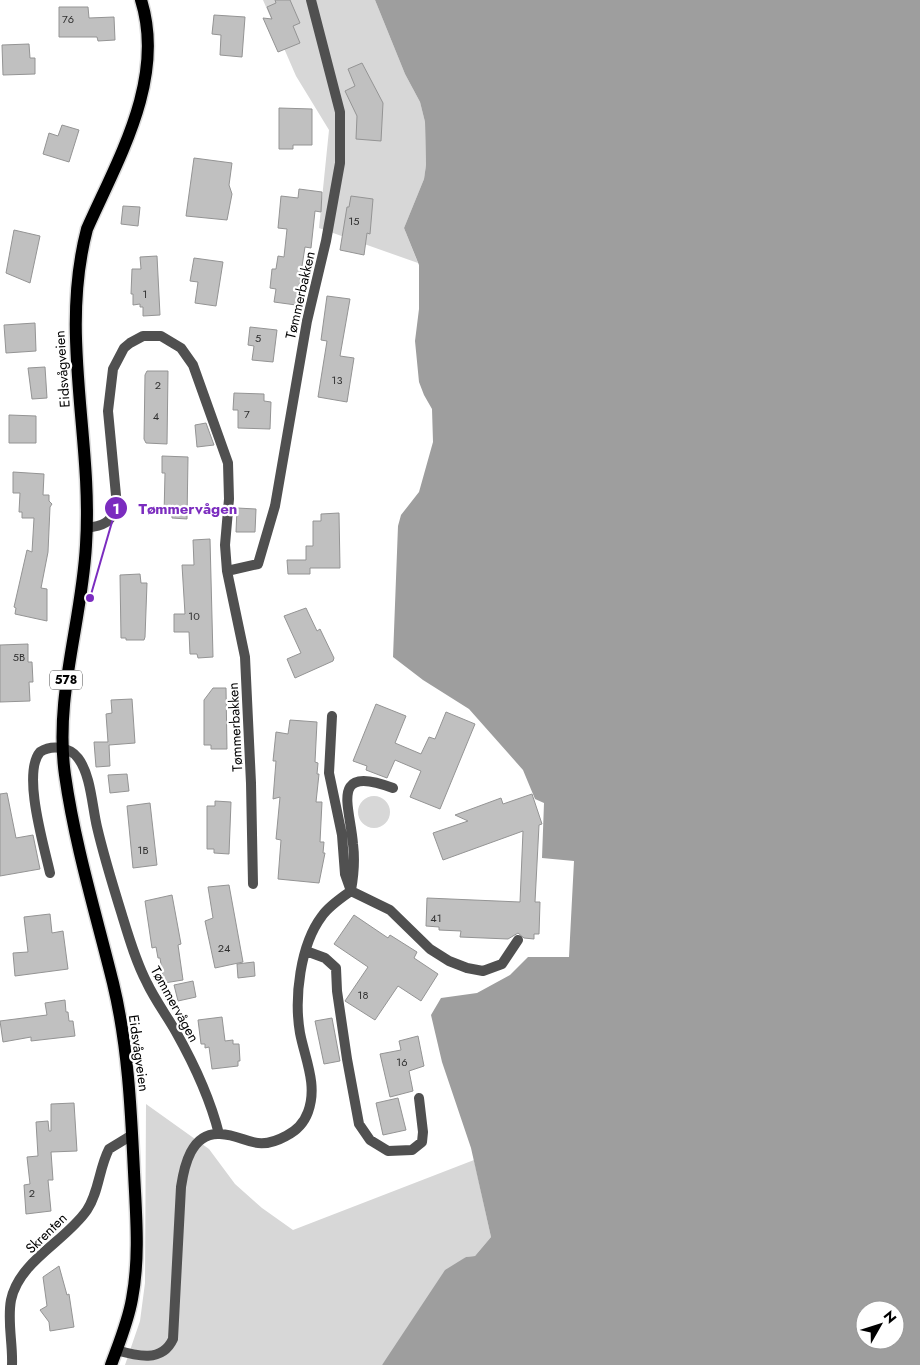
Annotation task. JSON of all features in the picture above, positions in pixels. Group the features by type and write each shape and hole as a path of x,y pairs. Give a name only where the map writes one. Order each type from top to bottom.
{"main road":[{"name":"Eidsvågveien","path":"111,1365 127,1321 135,1278 137,1252 132,1135 123,1036 113,985 90,896 76,831 63,748 65,691 85,561 86,528 74,344 75,298 79,264 87,229 140,100 148,41 141,0"}],"street":[{"name":"Tømmerbakken","path":"227,571 258,564 275,506 307,322 326,240 340,163 340,112 311,0"},
{"name":"Tømmerbakken","path":"86,528 105,524 114,515 117,506 108,410 113,369 124,348 130,343 143,336 161,336 181,348 190,359 224,448 230,478 225,545 227,571 245,656 251,783 253,884"},
{"path":"332,716 329,773 342,835 345,874 350,891 390,910 430,948 449,961 466,968 483,971 502,964 518,940"},
{"path":"50,872 37,813 33,768 40,752 48,748 63,748"},
{"name":"Tømmervågen","path":"63,748 74,753 80,760 86,776 109,872 136,956 146,982 198,1074 210,1102 219,1134"},
{"path":"116,1350 143,1357 165,1351 173,1339 181,1187 184,1166 191,1151 199,1142 219,1134 258,1144 276,1141 293,1132 306,1116 310,1106 311,1077 300,1033 298,990 306,951 321,916 350,891 355,871 353,842 346,806 350,788 353,783 364,780 393,788"},
{"path":"306,951 325,958 336,968 337,991 353,1104 364,1134 377,1146 388,1151 412,1150 422,1142 423,1132 419,1098"},
{"name":"Skrenten","path":"12,1365 10,1302 17,1284 37,1260 83,1215 94,1198 109,1149 132,1135"}],"shaded area":[{"path":"263,0 375,0 405,74 420,102 425,122 426,165 424,179 404,228 418,263 319,228 329,130 296,76"},
{"path":"375,0 920,0 920,1365 382,1365 445,1270 466,1257 475,1256 491,1237 471,1148 442,1062 431,1015 441,998 477,993 510,975 528,957 569,957 574,861 542,858 544,803 535,799 523,770 469,709 423,680 393,657 398,526 401,515 419,492 433,442 432,409 419,382 415,341 419,309 419,265 404,228 424,179 426,165 425,122 420,102 405,74"},
{"path":"374,796 385,801 390,812 385,823 374,828 363,823 358,812 363,801"},
{"path":"146,1104 209,1149 235,1184 262,1208 293,1230 474,1160 491,1237 475,1256 466,1257 382,1365 125,1365 140,1321 145,1283"}],"building":[{"path":"275,0 290,0 300,23 293,26 300,43 278,52 263,18 272,19 267,7 276,3"},
{"path":"59,7 88,7 89,18 114,17 115,40 98,41 97,37 59,37"},
{"path":"214,15 245,17 242,57 220,55 221,35 212,34"},
{"path":"29,44 30,58 35,58 35,74 3,75 2,45"},
{"path":"362,63 383,103 381,141 356,139 357,116 345,91 355,86 348,69"},
{"path":"279,108 312,109 312,145 293,145 293,149 279,149"},
{"path":"62,125 79,130 69,162 43,154 49,133 58,136"},
{"path":"194,158 232,163 229,185 232,194 227,220 186,216"},
{"path":"299,189 322,192 321,212 315,211 311,248 305,247 296,305 274,302 276,289 270,288 272,269 276,269 278,256 284,257 287,229 278,228 281,196 298,198"},
{"path":"351,196 373,199 370,234 367,233 364,255 340,250 347,207 349,207"},
{"path":"123,206 140,207 138,226 121,224"},
{"path":"14,230 40,236 30,283 6,273"},
{"path":"157,256 160,315 143,316 143,307 140,307 140,304 133,305 133,294 131,294 132,269 141,269 140,257"},
{"path":"194,258 223,262 216,306 195,303 198,282 190,281"},
{"path":"327,296 350,299 340,356 354,358 347,402 318,397 327,341 321,340"},
{"path":"35,323 36,351 6,353 4,325"},
{"path":"250,327 277,330 273,362 252,360 254,346 248,345"},
{"path":"45,367 47,398 32,399 28,368"},
{"path":"147,371 168,371 167,444 146,443 144,439 145,375"},
{"path":"234,393 264,394 264,401 271,402 270,429 238,428 238,410 233,410"},
{"path":"9,415 36,416 36,443 9,443"},
{"path":"206,423 214,445 197,447 195,425"},
{"path":"162,456 188,457 187,519 172,518 172,515 164,515 165,473 162,473"},
{"path":"13,472 44,474 43,495 49,495 49,501 52,504 50,507 48,552 41,588 47,589 47,621 15,614 16,608 14,607 27,550 32,552 34,518 22,518 22,512 19,512 20,493 13,493"},
{"path":"237,508 256,509 255,532 236,532"},
{"path":"339,513 340,568 310,568 310,574 288,574 287,560 306,560 306,546 313,546 313,521 321,521 321,514"},
{"path":"210,539 213,657 198,658 197,654 190,654 189,632 174,632 174,614 185,614 182,565 194,565 193,540"},
{"path":"140,574 141,583 147,583 145,637 144,640 126,640 126,638 121,638 120,575"},
{"path":"306,608 317,631 320,629 334,658 333,661 295,678 287,659 301,653 284,616"},
{"path":"28,644 28,662 32,662 33,682 29,682 30,701 0,702 0,645"},
{"path":"213,688 226,688 227,749 211,749 211,745 204,745 204,700"},
{"path":"132,699 135,743 109,745 110,766 96,767 94,742 108,742 106,714 112,713 111,700"},
{"path":"376,704 406,716 395,743 421,754 429,737 435,739 446,712 475,724 440,809 410,797 421,771 395,760 387,778 366,770 367,766 353,761"},
{"path":"290,720 317,722 315,762 318,763 317,774 319,774 316,802 322,802 320,842 324,842 323,853 325,853 319,883 278,879 281,840 276,839 280,797 273,799 276,761 273,761 276,732 288,734"},
{"path":"127,774 129,791 110,793 108,775"},
{"path":"7,793 16,838 33,835 40,869 0,876 0,794"},
{"path":"532,794 542,824 539,825 535,902 540,902 539,934 534,934 534,939 524,938 518,933 508,939 460,937 461,931 439,930 439,927 426,926 427,898 520,902 523,831 443,860 433,833 468,821 455,815 501,798 503,804"},
{"path":"215,801 231,802 229,854 214,853 214,849 207,849 207,806 215,806"},
{"path":"150,803 157,865 133,868 127,806"},
{"path":"229,885 243,962 215,968 205,921 213,918 208,887"},
{"path":"172,895 181,944 178,945 183,980 164,983 160,958 158,958 156,947 152,948 145,901"},
{"path":"50,914 52,933 63,931 68,969 15,976 13,953 28,952 24,917"},
{"path":"354,915 388,938 390,935 417,952 414,958 438,974 421,1001 398,986 375,1020 345,1001 368,967 334,944"},
{"path":"254,962 255,976 238,978 237,964"},
{"path":"193,981 196,997 178,1001 174,985"},
{"path":"65,1000 66,1012 68,1012 69,1021 73,1021 75,1036 31,1041 31,1037 3,1042 0,1021 47,1015 45,1003"},
{"path":"222,1017 225,1041 233,1040 233,1044 239,1044 240,1061 238,1061 238,1066 212,1069 209,1047 205,1048 205,1044 201,1044 198,1020"},
{"path":"332,1018 340,1061 324,1064 315,1021"},
{"path":"418,1036 424,1066 409,1071 413,1091 390,1097 380,1054 401,1050 399,1041"},
{"path":"398,1098 406,1130 383,1135 376,1103"},
{"path":"74,1103 77,1151 51,1152 53,1180 48,1180 51,1211 26,1214 24,1185 30,1184 27,1157 38,1156 36,1122 48,1121 49,1131 51,1131 51,1104"},
{"path":"59,1266 67,1295 69,1294 74,1327 50,1331 49,1322 40,1310 47,1306 43,1277"}],"place":[{"name":"Tømmervågen","path":"90,598"}]}
